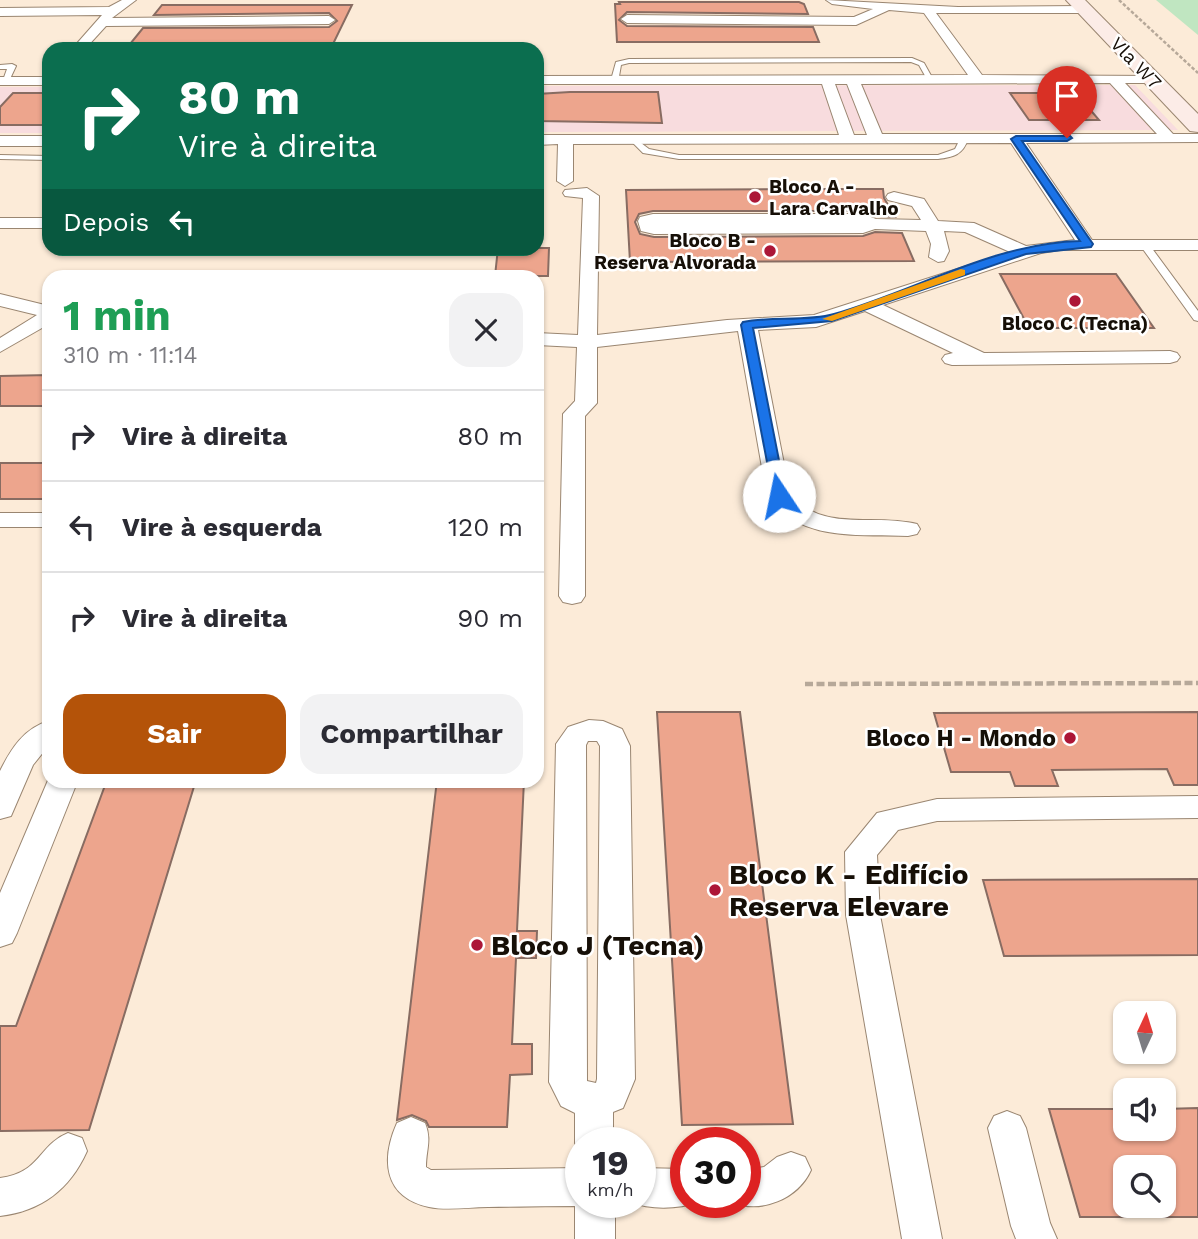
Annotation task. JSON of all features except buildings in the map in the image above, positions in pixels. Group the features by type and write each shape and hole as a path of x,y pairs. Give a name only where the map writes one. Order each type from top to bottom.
{"main road":[{"name":"Vla W7","path":"1079,5 1198,126"}],"street":[{"path":"84,42 113,11 130,0"},
{"path":"833,21 825,8 827,3 929,10 971,5 1079,5"},
{"path":"627,19 856,21 885,8"},
{"path":"929,10 978,79"},
{"path":"0,12 113,11"},
{"path":"103,22 329,20"},
{"path":"2,76 42,80"},
{"path":"827,79 848,139"},
{"path":"852,79 876,139"},
{"path":"1114,79 1169,138"},
{"path":"544,80 1152,79"},
{"path":"544,140 1198,138"},
{"path":"1016,139 1087,244"},
{"path":"566,140 568,187 591,196 586,403 574,414 572,596"},
{"path":"0,141 42,141"},
{"path":"894,197 918,202 941,244 938,257"},
{"path":"873,224 863,219 646,221 647,227 654,229 863,228 873,224 968,227 1023,251"},
{"path":"0,223 42,223"},
{"path":"544,339 589,342 747,325 817,321 1023,251 1087,244 1198,245"},
{"path":"0,300 42,312"},
{"path":"867,305 982,359"},
{"path":"0,346 42,319"},
{"path":"747,325 779,496 795,514 825,525 908,529"},
{"path":"952,359 1170,357"},
{"path":"0,520 42,520"},
{"path":"589,730 603,731 612,736 615,746 616,1079 610,1096 594,1101 575,1097 568,1082 570,744 578,734 589,730"},
{"path":"0,808 26,750 42,734"},
{"path":"0,933 60,788"},
{"path":"922,1239 863,915 861,852 888,821 937,810 1198,807"},
{"path":"594,1101 594,1127"},
{"path":"1007,1128 1031,1226 1037,1239"},
{"path":"411,1135 405,1162 408,1176 417,1186 430,1189 565,1187"},
{"path":"0,1197 17,1196 40,1185 61,1164 68,1151"},
{"path":"761,1186 773,1184 791,1170"},
{"path":"595,1218 595,1239"}],"lane":[{"path":"615,80 618,63 622,61 912,61 922,64 931,79"},
{"path":"633,139 646,151 679,157 956,155 961,150 964,139"},
{"path":"0,157 42,158"},
{"path":"1145,245 1198,318"}],"path":[{"path":"1119,0 1198,72"},
{"path":"805,684 1198,683"}],"shaded area":[{"path":"1135,85 1178,130 544,132 544,86"},
{"path":"0,87 42,87 42,133 0,133"}],"green space":[{"path":"1156,0 1198,0 1198,35"}],"slow traffic":[{"path":"828,319 961,273"}],"place":[{"name":"Bloco A - Lara Carvalho","path":"755,197"},
{"name":"Bloco B - Reserva Alvorada","path":"770,251"},
{"name":"Bloco C (Tecna)","path":"1075,301"},
{"name":"Bloco H - Mondo","path":"1070,738"},
{"name":"Bloco K - Edifício Reserva Elevare","path":"715,890"},
{"name":"Bloco J (Tecna)","path":"477,945"}],"route":[{"path":"779,496 747,325 832,318 1023,251 1038,247 1087,244 1016,139 1067,138"}]}
